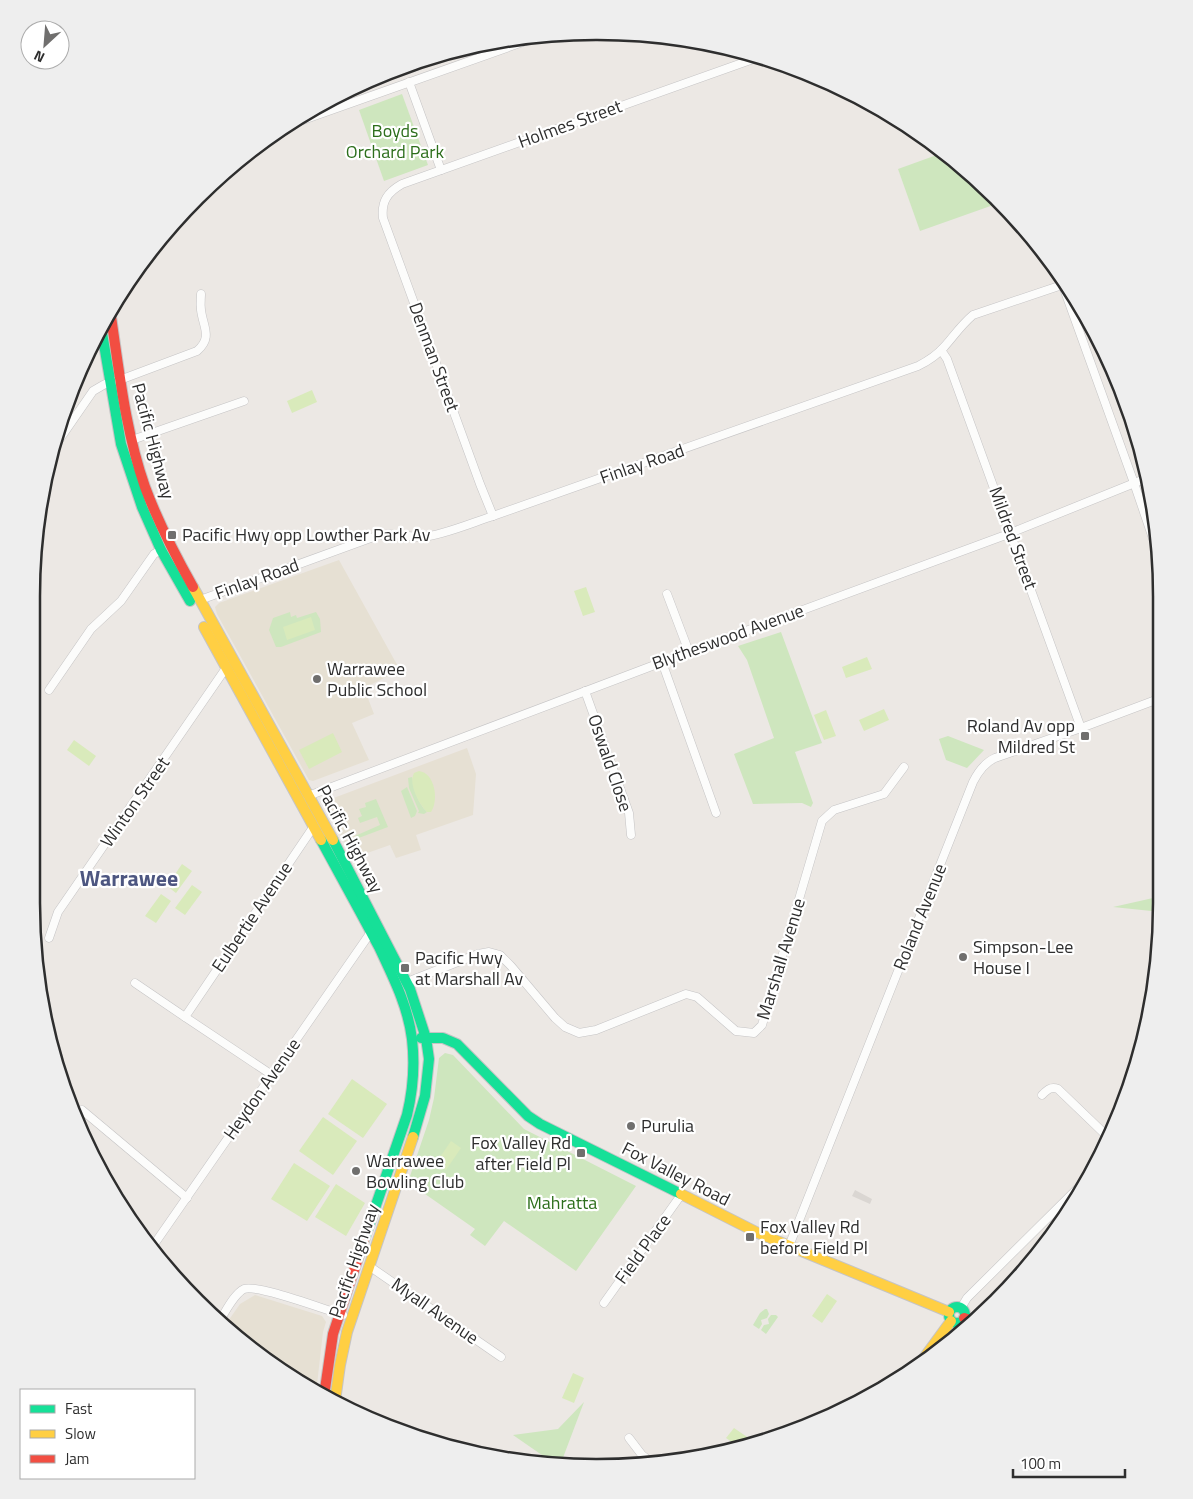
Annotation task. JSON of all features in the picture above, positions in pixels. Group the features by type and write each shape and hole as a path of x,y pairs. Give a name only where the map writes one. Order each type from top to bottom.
{"main road":[{"name":"Pacific Highway","path":"111,325 122,446 142,508 161,550 226,668 318,823 348,867 407,982 418,1008 426,1038 429,1059 426,1096 352,1318 342,1352 336,1394"},
{"name":"Pacific Highway","path":"104,338 144,484 154,509 176,556 308,796 318,823 398,986 405,1006 412,1039 414,1069 411,1097 333,1334 325,1388"},
{"name":"Fox Valley Road","path":"412,1039 443,1038 457,1044 528,1116 540,1124 758,1233 950,1316"},
{"path":"930,1348 954,1307 966,1316 958,1323 950,1316"}],"street":[{"path":"320,114 506,48"},
{"name":"Holmes Street","path":"386,197 402,184 747,61"},
{"path":"409,82 441,170"},
{"name":"Denman Street","path":"386,197 383,204 383,218 493,516"},
{"name":"Finlay Road","path":"200,600 379,535 388,533 421,537 432,536 918,366 928,361 941,350 962,324 973,316 1059,287"},
{"path":"66,430 93,391 197,351 202,346 206,336 206,329 201,309 201,294"},
{"path":"1072,309 1148,526"},
{"name":"Mildred Street","path":"941,350 947,359 1081,728"},
{"path":"132,440 244,401"},
{"name":"Blytheswood Avenue","path":"308,796 1011,532 1140,481"},
{"path":"49,690 91,629 121,601 154,554 161,550"},
{"path":"667,594 689,652"},
{"path":"662,662 716,813"},
{"name":"Winton Street","path":"48,938 58,912 226,668"},
{"name":"Oswald Close","path":"585,692 629,813 631,836"},
{"name":"Roland Avenue","path":"789,1246 977,775 985,764 995,758 1153,701"},
{"name":"Marshall Avenue","path":"407,982 478,954 489,952 500,955 555,1018 565,1027 579,1033 596,1030 686,994 697,998 736,1031 754,1033 762,1025 822,821 834,810 884,794 904,767"},
{"name":"Eulbertie Avenue","path":"185,1017 318,823"},
{"name":"Heydon Avenue","path":"156,1243 371,932"},
{"path":"135,983 272,1075"},
{"path":"1042,1095 1049,1089 1058,1089 1103,1133"},
{"path":"82,1110 187,1198"},
{"name":"Field Place","path":"604,1303 681,1195"},
{"path":"966,1316 967,1298 1067,1199"},
{"name":"Myall Avenue","path":"369,1266 501,1357"},
{"path":"224,1315 240,1293 245,1289 251,1288 265,1290 352,1318"},
{"path":"629,1438 644,1457"}],"shaded area":[{"name":"Warrawee Public School","path":"339,560 400,670 364,688 374,714 352,723 369,760 313,781 309,780 217,614 215,607 219,603"},
{"path":"467,748 476,774 473,815 416,835 421,850 396,858 390,845 353,858 323,802"},
{"path":"855,1190 872,1199 870,1204 852,1196"},
{"path":"255,1295 322,1316 326,1322 323,1332 317,1383 287,1365 229,1320 240,1304"}],"green space":[{"name":"Boyds Orchard Park","path":"402,94 428,165 384,181 359,110"},
{"path":"936,155 992,205 920,231 898,169"},
{"path":"312,390 317,402 292,413 287,401"},
{"path":"586,587 595,612 583,616 574,591"},
{"path":"290,612 291,617 296,615 297,618 316,612 320,619 321,632 281,647 276,647 269,630 273,618"},
{"path":"311,617 315,630 287,640 283,627"},
{"path":"781,632 822,743 795,752 813,803 811,807 802,803 753,804 734,754 774,738 747,660 738,646"},
{"path":"867,657 872,669 846,678 842,667"},
{"path":"884,709 889,720 864,731 859,720"},
{"path":"826,710 836,736 824,740 814,715"},
{"path":"333,733 342,752 309,769 299,750"},
{"path":"948,736 984,750 967,768 946,760 939,739"},
{"path":"74,740 96,756 89,766 67,750"},
{"path":"419,771 429,777 434,788 435,801 431,812 427,812 424,808 413,788 414,773"},
{"path":"412,777 415,792 427,812 424,814 418,813 419,811 409,788 408,778"},
{"path":"407,787 417,811 415,816 411,818 401,791"},
{"path":"376,799 388,827 356,839 355,836 380,825 377,817 360,823 358,818 362,816 359,809 366,807 365,803"},
{"path":"182,864 192,871 176,893 167,886"},
{"path":"192,885 202,892 185,915 175,908"},
{"path":"161,894 171,901 156,923 145,916"},
{"path":"1153,898 1153,911 1113,907"},
{"name":"Mahratta","path":"445,1053 453,1055 524,1129 636,1186 576,1271 504,1221 485,1246 470,1235 475,1229 408,1182 429,1120 439,1058"},
{"path":"352,1079 387,1104 363,1138 328,1114"},
{"path":"323,1117 357,1141 333,1175 299,1151"},
{"path":"451,1141 461,1148 446,1170 436,1163"},
{"path":"294,1163 330,1186 307,1221 271,1199"},
{"path":"336,1184 365,1203 346,1236 315,1217"},
{"path":"827,1294 837,1301 822,1323 812,1316"},
{"path":"767,1309 769,1314 767,1318 761,1320 762,1324 759,1329 753,1325 760,1313"},
{"path":"771,1315 778,1317 766,1334 761,1330 764,1325 769,1324 768,1319"},
{"path":"573,1373 584,1378 574,1403 562,1398"},
{"path":"584,1402 563,1458 544,1456 513,1435 558,1429"},
{"path":"734,1428 748,1438 732,1442 726,1438"}],"traffic: fast":[{"path":"103,339 121,444 142,507 161,550 190,601"},
{"path":"321,840 379,947 403,1003 412,1039 413,1077 407,1115 364,1240"},
{"path":"333,840 410,989 426,1038 429,1059 425,1096 413,1137"},
{"path":"421,1038 443,1038 457,1044 528,1116 540,1124 681,1194"},
{"path":"954,1307 960,1307 965,1312 965,1315 963,1321 954,1323 949,1318 949,1312 954,1307"}],"traffic: slow":[{"path":"193,587 333,840"},
{"path":"204,627 321,840"},
{"path":"336,1394 347,1332 413,1137"},
{"path":"681,1194 758,1233 949,1312"},
{"path":"933,1345 951,1321"}],"traffic: jam":[{"path":"112,323 123,399 138,465 161,526 193,587"},
{"path":"325,1388 333,1334 364,1240"}],"place":[{"name":"Pacific Hwy opp Lowther Park Av","path":"172,535"},
{"name":"Warrawee Public School","path":"317,679"},
{"name":"Roland Av opp Mildred St","path":"1085,736"},
{"name":"Simpson-Lee House I","path":"963,957"},
{"name":"Pacific Hwy at Marshall Av","path":"405,968"},
{"name":"Purulia","path":"631,1126"},
{"name":"Fox Valley Rd after Field Pl","path":"581,1153"},
{"name":"Warrawee Bowling Club","path":"356,1171"},
{"name":"Fox Valley Rd before Field Pl","path":"750,1237"}],"district":[{"name":"Warrawee","path":"129,878"}]}
